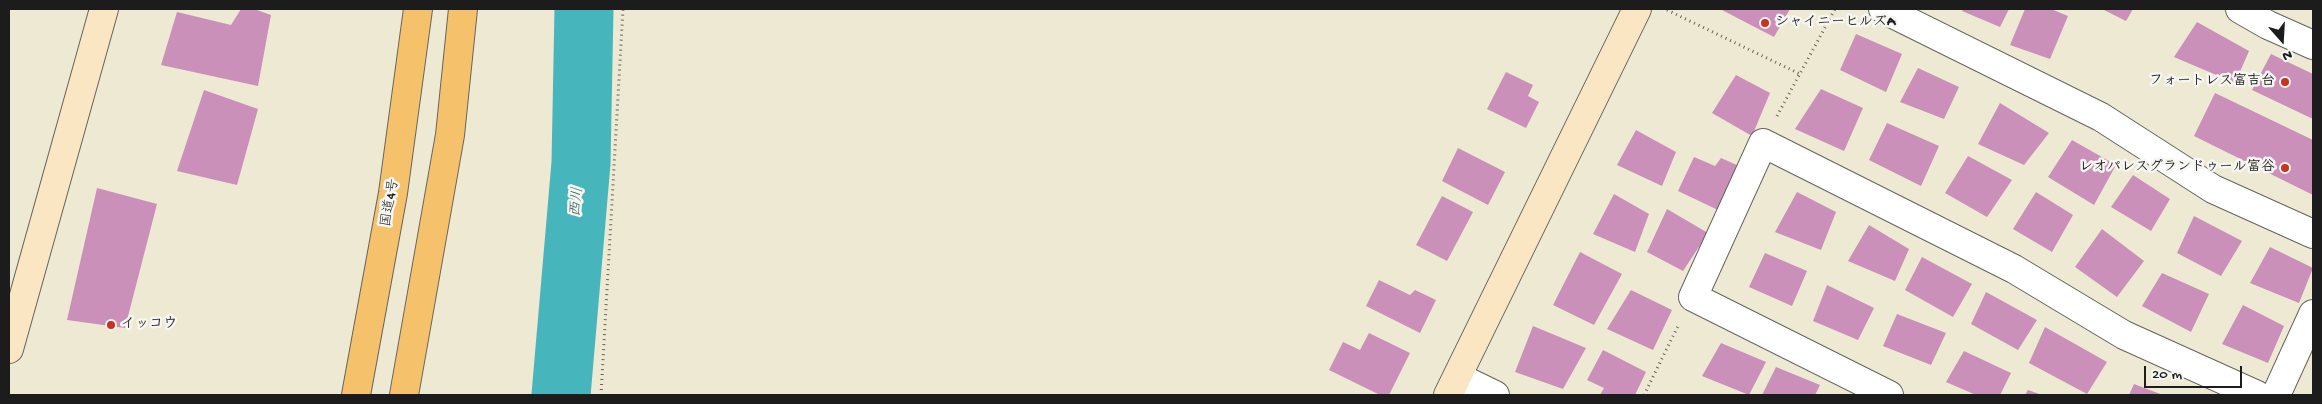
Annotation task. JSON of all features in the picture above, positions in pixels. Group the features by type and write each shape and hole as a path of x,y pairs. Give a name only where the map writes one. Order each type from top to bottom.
{"highway":[{"name":"国道4号","path":"356,395 393,193 418,9"},
{"path":"404,395 450,134 463,9"}],"street":[{"path":"9,349 104,9"},
{"path":"1495,395 1453,386 1637,9"},
{"path":"1882,9 2101,117 2213,189 2313,234"},
{"path":"2240,9 2268,25 2313,45"},
{"path":"1889,395 1693,297 1763,143 2014,269 2124,335 2257,395"},
{"path":"2276,395 2313,314"}],"path":[{"path":"601,395 623,9"},
{"path":"1664,9 1800,74"},
{"path":"1763,143 1835,9"},
{"path":"1644,395 1693,297"}],"building":[{"path":"241,9 254,9 271,15 258,86 161,65 177,12 231,25"},
{"name":"シャイニーヒルズA","path":"1720,9 1790,9 1774,37"},
{"path":"1964,9 2009,9 2000,27 1962,11"},
{"path":"2025,9 2051,9 2068,16 2050,59 2010,45"},
{"path":"2102,9 2133,9 2126,21"},
{"path":"2197,22 2249,51 2235,83 2174,57"},
{"path":"1856,34 1902,54 1886,92 1840,70"},
{"name":"フォートレス富吉台","path":"2271,54 2313,74 2313,119 2252,90"},
{"path":"1918,68 1959,87 1944,119 1900,102"},
{"path":"1506,72 1533,85 1528,96 1539,102 1526,128 1487,109"},
{"path":"1736,75 1770,93 1752,136 1712,113"},
{"path":"1821,89 1863,108 1844,151 1795,129"},
{"path":"204,90 258,109 237,185 177,171"},
{"name":"レオパレスグランドゥール富谷","path":"2215,93 2313,140 2313,195 2194,136"},
{"path":"2000,103 2049,133 2024,165 1978,144"},
{"path":"1887,123 1939,146 1921,186 1869,160"},
{"path":"1636,130 1676,152 1662,186 1617,165"},
{"path":"2072,140 2116,165 2094,205 2048,177"},
{"path":"1458,148 1505,172 1488,205 1442,181"},
{"path":"1968,156 2012,180 1987,217 1945,193"},
{"path":"1694,157 1715,166 1721,158 1739,166 1720,211 1678,191"},
{"path":"2133,175 2170,199 2151,231 2111,207"},
{"path":"97,188 157,204 125,328 67,320"},
{"path":"1797,192 1836,212 1821,250 1775,232"},
{"path":"2036,192 2073,215 2052,252 2013,229"},
{"path":"1614,194 1649,214 1635,252 1593,234"},
{"path":"1442,196 1473,212 1447,261 1416,245"},
{"path":"1667,209 1708,233 1683,271 1647,252"},
{"path":"2194,216 2242,241 2221,276 2177,253"},
{"path":"1869,225 1909,249 1895,281 1848,261"},
{"path":"2102,229 2144,261 2117,297 2075,267"},
{"path":"2270,247 2313,268 2299,303 2250,283"},
{"path":"1580,252 1622,274 1594,325 1553,305"},
{"path":"1765,253 1807,271 1792,306 1749,287"},
{"path":"1922,257 1972,284 1953,317 1905,290"},
{"path":"2162,273 2209,294 2191,332 2142,306"},
{"path":"1379,280 1410,295 1415,290 1436,300 1420,333 1366,306"},
{"path":"1827,285 1874,308 1858,340 1813,321"},
{"path":"1631,290 1672,310 1653,350 1607,329"},
{"path":"1986,292 2037,320 2018,350 1971,324"},
{"path":"2243,305 2284,326 2268,363 2222,344"},
{"path":"1897,314 1946,333 1931,365 1883,346"},
{"path":"1533,326 1586,348 1563,389 1515,372"},
{"path":"2045,327 2107,362 2087,394 2029,363"},
{"path":"1369,333 1410,353 1389,395 1380,395 1329,370 1343,342 1360,350"},
{"path":"1721,343 1766,362 1749,395 1702,376"},
{"path":"1603,350 1646,372 1635,395 1600,395 1604,388 1587,380"},
{"path":"1964,351 2011,373 2000,395 1976,395 1946,382"},
{"path":"1776,367 1820,385 1815,395 1762,395"},
{"path":"2134,384 2163,395 2129,395"},
{"path":"2028,390 2042,395 2025,395"}],"waterway":[{"name":"西川","path":"561,395 581,163 584,9"}],"place":[{"name":"シャイニーヒルズA","path":"1765,23"},
{"name":"フォートレス富吉台","path":"2285,82"},
{"name":"レオパレスグランドゥール富谷","path":"2285,168"},
{"name":"イッコウ","path":"111,325"}]}
